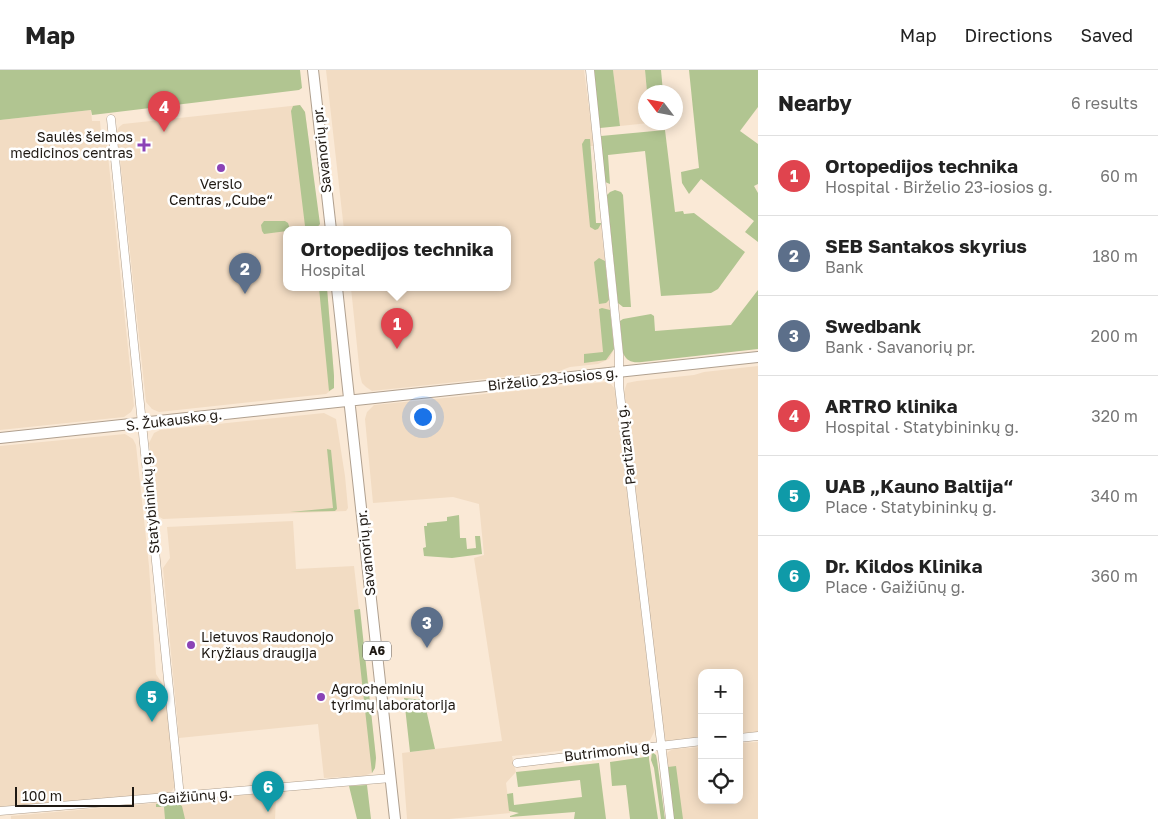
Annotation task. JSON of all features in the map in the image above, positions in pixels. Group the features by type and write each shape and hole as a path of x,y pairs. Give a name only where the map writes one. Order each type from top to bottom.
{"main road":[{"name":"Savanorių pr.","path":"313,70 330,226"},
{"name":"Savanorių pr.","path":"337,291 395,819"},
{"name":"Birželio 23-iosios g.","path":"349,401 758,358"},
{"name":"S. Žukausko g.","path":"0,438 349,401"}],"street":[{"name":"Partizanų g.","path":"590,70 618,345 619,386 670,819"},
{"name":"Statybininkų g.","path":"111,119 180,797"},
{"path":"743,738 758,736"},
{"name":"Butrimonių g.","path":"517,763 698,741"},
{"name":"Gaižiūnų g.","path":"0,812 391,778"}],"shaded area":[{"path":"326,70 584,70 594,146 590,146 596,223 601,223 614,349 609,359 598,364 570,367 559,371 372,391 362,383 360,375 351,291 511,291 511,226 344,226"},
{"path":"613,70 645,70 646,85 638,85 638,124 620,126"},
{"path":"300,105 305,112 319,226 283,226 283,291 327,291 334,388 326,394 159,412 152,409 146,402 117,131 123,124"},
{"path":"91,110 92,121 100,121 101,133 106,136 134,406 131,412 124,417 0,430 0,120"},
{"path":"758,366 758,732 743,733 743,669 698,669 698,737 666,741 664,739 624,391 627,383 694,375 704,372"},
{"path":"610,383 615,389 655,730 650,740 645,742 512,756 516,772 506,783 510,813 449,819 407,819 402,753 502,741 474,558 484,555 479,504 453,497 373,503 365,419 367,412 374,405"},
{"path":"324,413 336,419 345,476 348,508 346,511 163,519 156,515 149,443 154,433 160,430"},
{"path":"125,434 133,439 136,445 149,566 156,674 165,688 175,786 172,791 165,794 0,807 0,446"},
{"path":"293,521 296,569 354,566 376,758 375,768 372,773 363,776 324,778 318,724 179,738 163,568 170,558 167,527"},
{"path":"758,742 758,819 674,819 666,756 668,752 673,749 698,747 698,804 743,804 743,743"},
{"path":"266,793 269,798 276,798 275,819 11,819 11,816"}],"green space":[{"path":"0,70 300,70 302,88 299,90 92,115 91,110 0,120"},
{"path":"594,70 613,70 620,126 600,128"},
{"path":"645,70 661,70 662,85 646,85"},
{"path":"689,70 758,70 758,107 740,131 758,144 758,184 754,186 758,193 758,242 745,232 754,221 701,179 689,194 682,183 681,172 699,168"},
{"path":"300,105 305,112 320,224 318,226 305,226 291,111 293,106"},
{"path":"665,130 675,212 683,211 684,214 694,213 745,252 718,289 711,293 661,296 645,151 608,155 610,184 605,182 601,136"},
{"path":"585,139 590,139 596,223 601,223 598,229 595,230 590,227 582,144"},
{"path":"615,190 623,195 631,307 623,307 618,303 607,195"},
{"path":"264,221 285,221 289,226 283,226 283,232 264,234 261,225"},
{"path":"599,258 605,261 609,300 606,303 599,304 594,262"},
{"path":"758,290 758,349 639,362 628,360 623,353 620,321 623,319 651,314 654,316 655,331 731,325"},
{"path":"319,291 327,291 334,376 334,388 329,391"},
{"path":"599,309 610,310 614,349 606,360 584,363 584,354 603,352"},
{"path":"327,449 331,450 337,509 335,511 290,512 333,508"},
{"path":"459,515 460,538 466,538 467,549 476,548 475,536 480,536 482,554 452,558 424,556 423,548 426,547 424,526 427,526 427,523 447,521 447,517"},
{"path":"360,609 376,758 375,768 372,773 354,610"},
{"path":"404,698 424,700 435,749 410,752"},
{"path":"647,751 649,751 658,819 630,819 626,785 612,786 610,762 645,757"},
{"path":"652,752 656,755 657,760 665,819 661,819 654,768 651,760"},
{"path":"599,763 606,819 574,819 575,812 510,817 519,813 509,811 507,794 513,793 514,805 582,797 580,780 518,787 516,772"},
{"path":"676,766 683,819 674,819 668,767"},
{"path":"367,785 371,819 357,819 349,786"},
{"path":"175,802 182,806 185,819 165,819 164,807 156,807 156,804"}],"place":[{"name":"ARTRO klinika","path":"164,132"},
{"name":"Saulės šeimos medicinos centras","path":"144,145"},
{"name":"Verslo Centras „Cube“","path":"221,168"},
{"name":"SEB Santakos skyrius","path":"245,294"},
{"name":"Ortopedijos technika","path":"397,349"},
{"name":"Lietuvos Raudonojo Kryžiaus draugija","path":"191,645"},
{"name":"Swedbank","path":"427,648"},
{"name":"Agrocheminių tyrimų laboratorija","path":"321,697"},
{"name":"UAB „Kauno Baltija“","path":"152,722"},
{"name":"Dr. Kildos Klinika","path":"268,812"}]}
